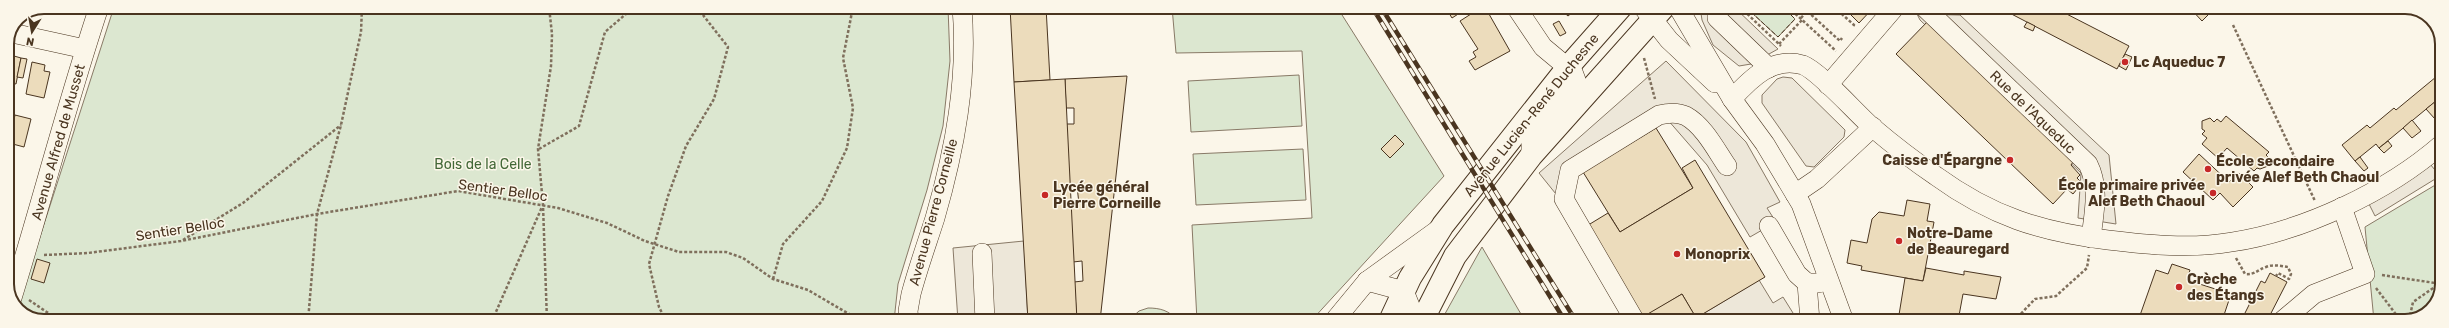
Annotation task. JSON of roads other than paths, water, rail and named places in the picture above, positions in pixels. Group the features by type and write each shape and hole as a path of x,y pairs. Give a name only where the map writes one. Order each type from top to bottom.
{"main road":[{"name":"Avenue Lucien-René Duchesne","path":"1393,314 1404,291 1443,225 1568,67 1615,14"},
{"name":"Avenue Lucien-René Duchesne","path":"1426,314 1455,256 1478,224 1531,156 1630,47 1652,14"}],"street":[{"name":"Avenue Alfred de Musset","path":"14,277 26,255 96,14"},
{"name":"Avenue Pierre Corneille","path":"908,314 911,294 943,186 962,98 964,64 962,14"},
{"path":"1521,14 1542,47 1568,67 1575,76 1575,89 1536,134 1531,143 1531,156"},
{"path":"1656,14 1669,40 1732,99"},
{"path":"1682,14 1732,99 1765,144 1795,194 1814,234 1842,314"},
{"path":"1717,14 1717,18 1778,58 1806,66 1873,127 1937,177 1978,204 2029,225 2060,233 2144,244 2188,245 2232,242 2269,234 2342,207 2391,181 2435,149"},
{"path":"1828,85 1889,14"},
{"name":"Rue de l'Aqueduc","path":"1931,14 2088,164 2094,176 2096,192 2091,238"},
{"path":"16,34 85,49"},
{"path":"1732,99 1747,82 1778,58"},
{"path":"1631,314 1564,199 1570,170 1659,115 1675,113 1686,116 1706,135 1727,166"},
{"path":"1795,194 1817,179 1873,127"},
{"path":"2290,314 2314,294 2365,274 2342,207"},
{"path":"1340,314 1367,281 1443,225"},
{"path":"1769,226 1797,274 1807,283 1831,283"},
{"path":"982,253 985,314"},
{"path":"1367,281 1404,291 1413,314"},
{"path":"1807,283 1809,314"}],"railway":[{"path":"1376,14 1561,314"},
{"path":"1385,14 1572,314"}],"place":[{"name":"Lc Aqueduc 7","path":"2125,62"},
{"name":"Caisse d'Épargne","path":"2010,160"},
{"name":"École secondaire privée Alef Beth Chaoul","path":"2208,169"},
{"name":"École primaire privée Alef Beth Chaoul","path":"2213,193"},
{"name":"Lycée général Pierre Corneille","path":"1045,195"},
{"name":"Notre-Dame de Beauregard","path":"1899,241"},
{"name":"Monoprix","path":"1677,254"},
{"name":"Crèche des Étangs","path":"2179,287"}],"park label":[{"name":"Bois de la Celle","path":"483,164"}]}
